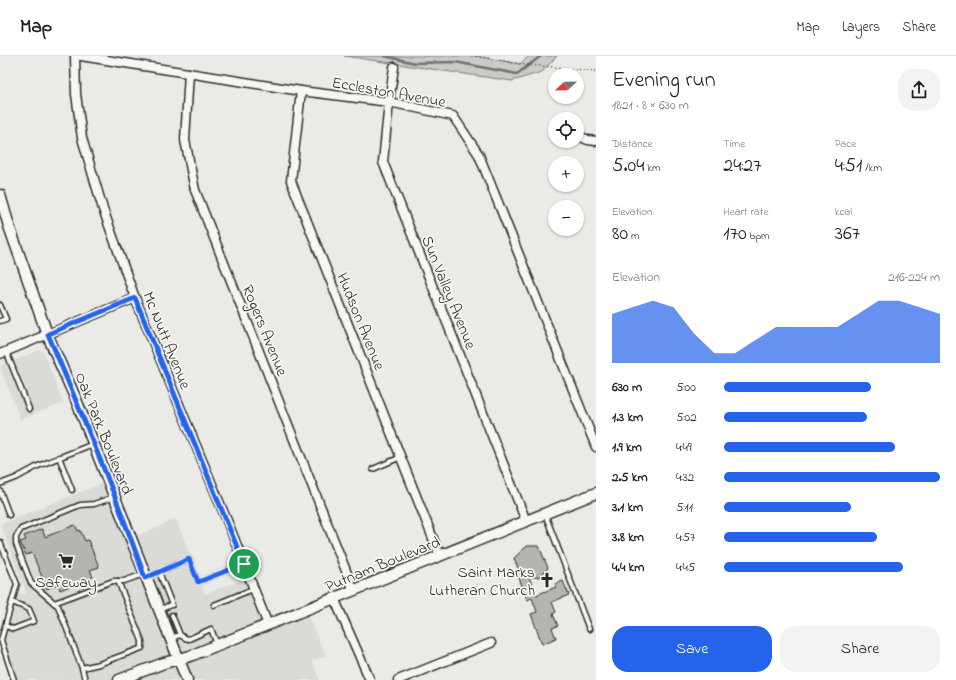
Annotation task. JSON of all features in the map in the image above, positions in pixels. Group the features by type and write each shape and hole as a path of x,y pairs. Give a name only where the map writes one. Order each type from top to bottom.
{"street":[{"name":"Mc Nutt Avenue","path":"75,56 76,94 82,138 103,209 135,298 268,625"},
{"name":"Eccleston Avenue","path":"82,56 388,102 453,116 479,155 596,447"},
{"name":"Sun Valley Avenue","path":"394,67 388,102 383,162 526,521"},
{"name":"Rogers Avenue","path":"189,73 185,140 195,190 354,591"},
{"name":"Hudson Avenue","path":"301,90 291,181 440,556"},
{"path":"584,138 596,141"},
{"name":"Oak Park Boulevard","path":"0,195 9,226 48,334 93,443 169,639 187,680"},
{"path":"3,352 135,298"},
{"name":"Putnam Boulevard","path":"120,680 164,663 190,656 218,645 596,493"},
{"path":"334,598 370,680"},
{"path":"398,680 491,643"}],"lane":[{"path":"0,305 6,319 0,321"},
{"path":"3,352 29,409"},
{"path":"0,484 93,443"},
{"path":"59,457 72,490"},
{"path":"373,468 401,457"},
{"path":"0,491 9,515"},
{"path":"85,680 82,668 58,606 31,583 16,544 16,537 21,529 80,505 94,504 114,496"},
{"path":"544,514 590,629"},
{"path":"0,542 18,584 1,640 14,680"},
{"path":"54,603 112,581 124,581 159,572 189,559 198,582 244,564"},
{"path":"158,610 172,605 159,572"},
{"path":"82,668 99,664 142,648 142,641 118,581"},
{"path":"214,605 253,589"},
{"path":"6,626 13,629 34,621 29,609 12,602"},
{"path":"172,615 180,635 188,639 211,630 218,645"},
{"path":"169,639 180,635"}],"path":[{"path":"476,56 520,64 596,70"}],"shaded area":[{"path":"344,56 476,56 520,64 529,56 557,56 542,72 512,81"},
{"path":"40,350 44,353 63,403 20,420 0,366"},
{"path":"108,481 131,539 176,519 205,594 249,577 268,625 305,610 326,656 312,661 320,680 14,680 1,640 15,592 27,595 0,524"}],"building":[{"name":"Safeway","path":"75,525 78,531 80,530 85,541 88,540 99,567 90,570 93,577 60,590 58,584 47,589 32,553 26,555 20,542 26,540 24,536 42,529 45,537"},
{"path":"527,546 539,546 548,568 539,577 529,577 536,595 556,587 555,584 563,581 569,595 552,602 556,612 553,614 558,626 552,628 556,638 542,644 531,614 537,612 532,598 527,600 519,578 521,576 514,558"}],"waterway":[{"path":"384,56 415,63 455,62 517,74 541,56"}],"place":[{"name":"Safeway","path":"66,561"},
{"name":"Saint Marks Lutheran Church","path":"547,580"}],"route":[{"path":"135,298 244,564 198,582 189,559 145,578 129,531 48,334 135,298"}]}
